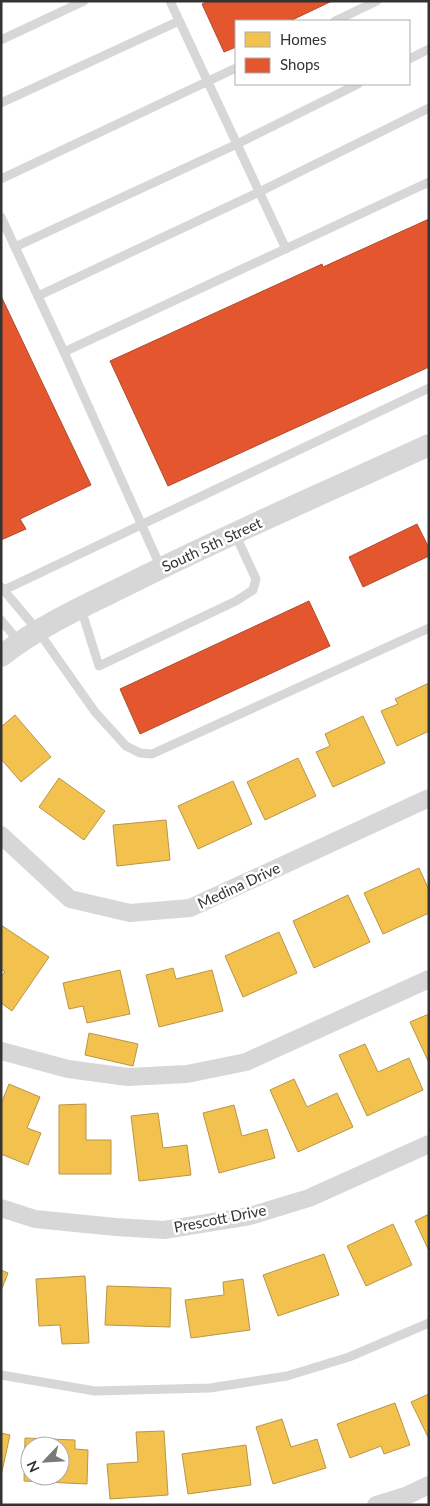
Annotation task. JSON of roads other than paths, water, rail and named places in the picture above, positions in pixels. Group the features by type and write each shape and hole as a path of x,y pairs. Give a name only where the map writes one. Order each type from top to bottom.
{"street":[{"name":"South 5th Street","path":"1,656 29,636 80,608 162,568 429,445"},
{"name":"Medina Drive","path":"1,836 70,899 130,913 190,908 429,798"},
{"path":"1,1051 68,1070 128,1077 187,1074 246,1062 429,979"},
{"name":"Prescott Drive","path":"1,1208 35,1219 164,1230 250,1216 309,1198 429,1144"},
{"path":"376,1505 408,1500 429,1485"}],"lane":[{"path":"1,40 84,1"},
{"path":"170,1 286,249"},
{"path":"337,20 377,1"},
{"path":"1,103 179,21"},
{"path":"410,58 429,49"},
{"path":"1,179 235,68"},
{"path":"15,247 237,144 356,85"},
{"path":"38,296 259,192 429,108"},
{"path":"64,352 429,182"},
{"path":"1,217 162,568"},
{"path":"429,388 142,525 3,588 29,636 126,746 140,753 152,754 429,628"},
{"path":"80,608 99,666 236,601 253,590 256,579 235,534"},
{"path":"1,620 29,636"},
{"path":"1,1375 95,1391 210,1388 287,1376 349,1358 429,1323"}]}
